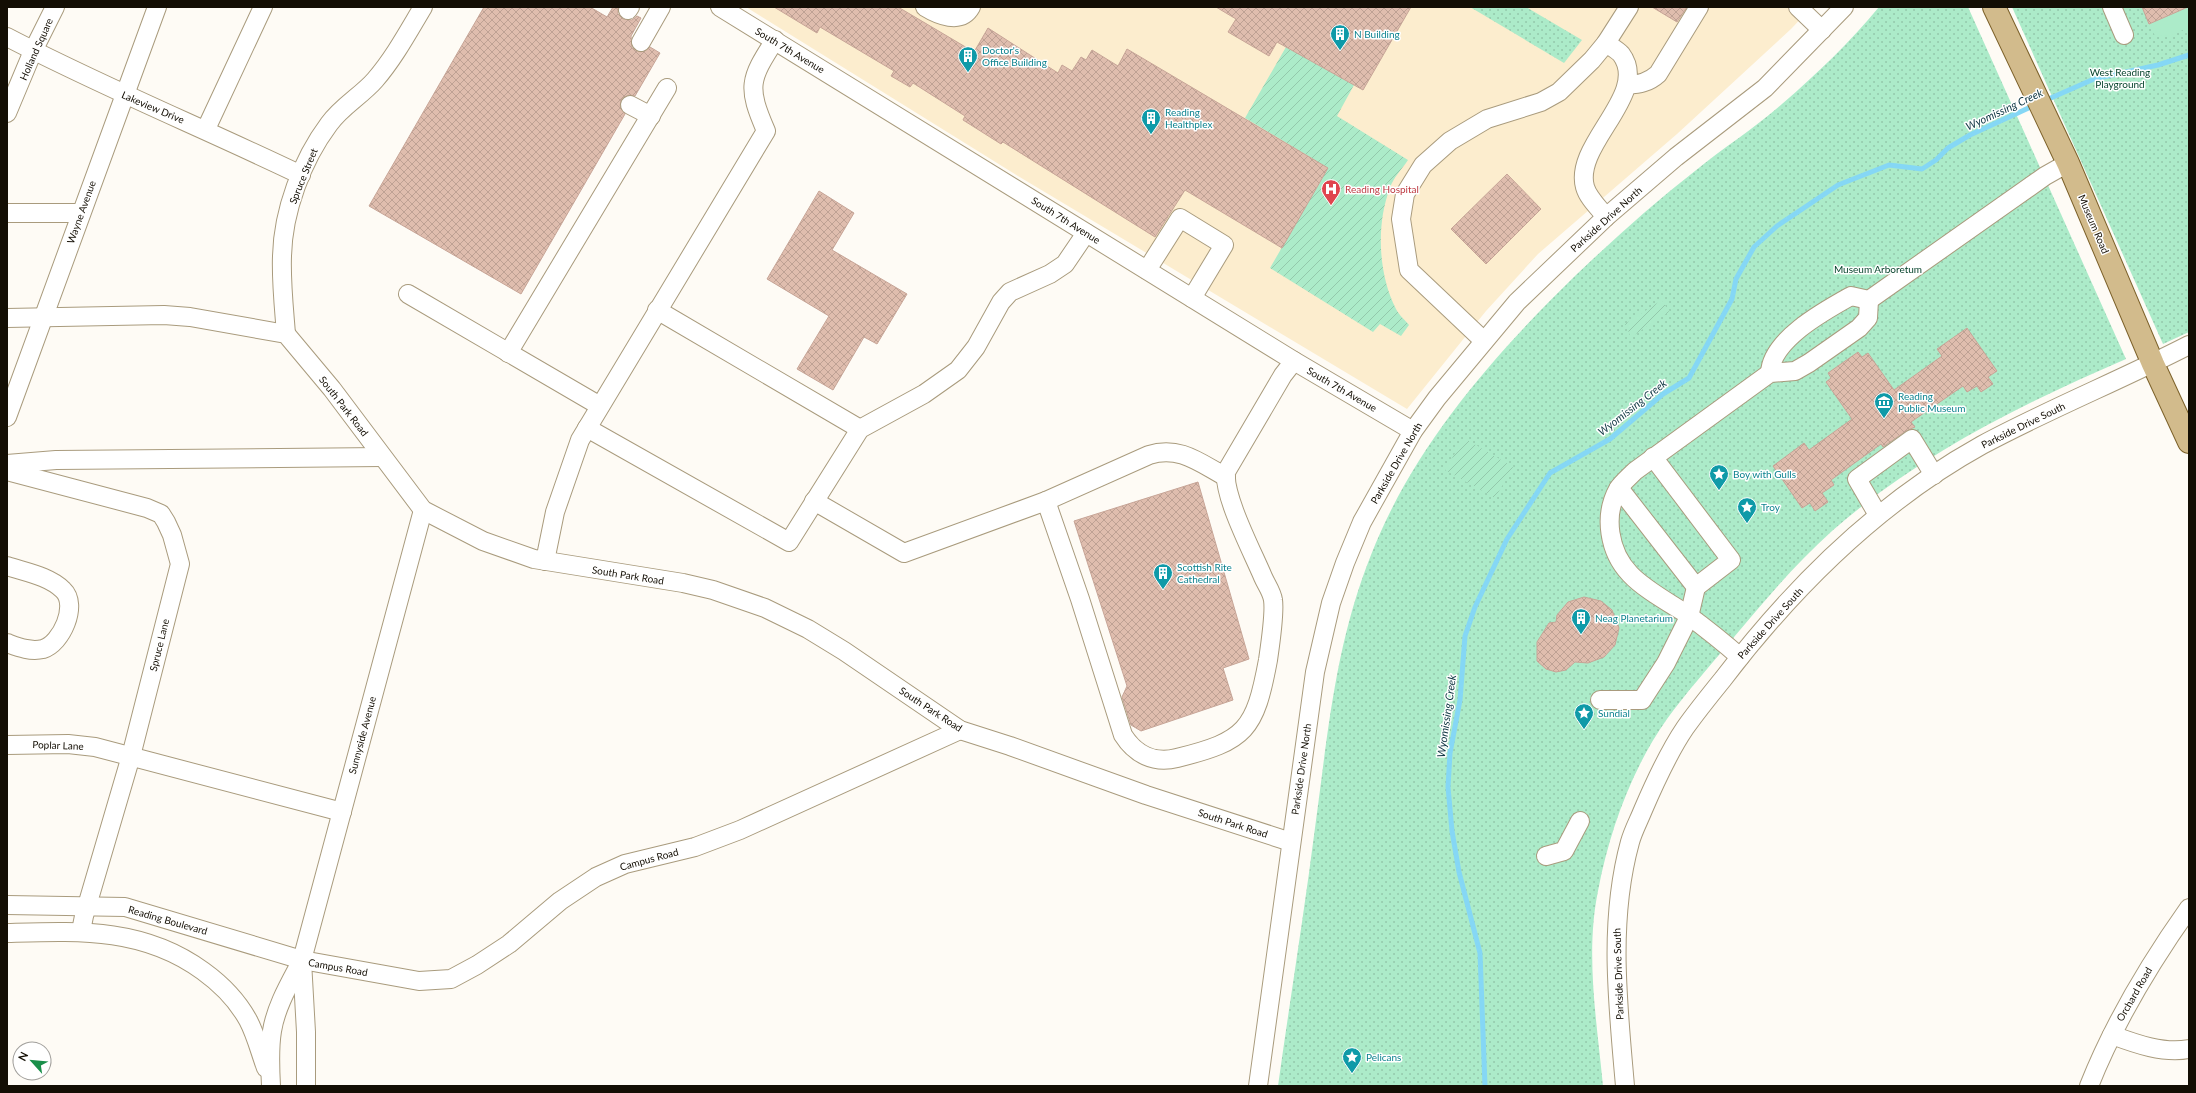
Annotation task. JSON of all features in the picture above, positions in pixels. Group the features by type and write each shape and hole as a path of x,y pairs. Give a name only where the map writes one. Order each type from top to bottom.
{"main road":[{"name":"Museum Road","path":"1994,7 2068,163 2153,364 2189,442"}],"street":[{"name":"Holland Square","path":"7,113 33,51 55,7"},
{"name":"Wayne Avenue","path":"7,416 157,7"},
{"path":"206,129 263,7"},
{"name":"Spruce Street","path":"286,334 282,257 283,235 286,217 301,175 328,125 343,108 374,81 392,59 423,7"},
{"path":"641,42 661,7"},
{"name":"South 7th Avenue","path":"720,7 1294,361 1413,431"},
{"path":"925,7 948,18 960,16 969,11 971,7"},
{"path":"1484,341 1409,270 1401,219 1405,194 1422,165 1450,141 1487,119 1540,102 1559,92 1592,60 1606,43 1629,7"},
{"path":"1627,85 1650,81 1658,74 1699,7"},
{"path":"1798,7 1822,30"},
{"name":"Parkside Drive North","path":"1258,1086 1315,672 1331,603 1345,563 1362,522 1413,431 1437,398 1517,302 1606,217 1676,157 1765,88 1844,7"},
{"path":"2112,7 2124,35"},
{"name":"Lakeview Drive","path":"7,37 125,95 206,129 301,175"},
{"path":"545,561 555,512 575,452 587,428 766,131 757,109 752,85 759,65 774,40"},
{"path":"1606,43 1620,53 1628,74 1627,85 1585,164 1583,176 1588,195 1606,217"},
{"path":"508,353 667,88"},
{"path":"630,105 651,116"},
{"path":"1770,373 1771,365 1778,351 1796,332 1826,310 1851,296 1869,300 2045,176 2068,163"},
{"path":"7,213 81,213"},
{"path":"1147,270 1180,218 1224,245 1192,298"},
{"path":"587,428 789,542 860,429 924,394 958,370 976,346 1000,302 1010,292 1050,274 1065,264 1086,233"},
{"path":"408,294 600,406"},
{"path":"1740,657 1690,617 1630,574 1617,556 1611,536 1609,519 1612,504 1619,488 1635,471 1770,373 1795,370 1859,328 1868,318 1869,300"},
{"path":"658,310 860,429"},
{"path":"7,318 164,315 190,317 286,334"},
{"name":"South Park Road","path":"286,334 332,389 423,510 483,541 517,555 545,561 683,583 713,590 766,608 808,629 838,647 960,730 1146,795 1291,842"},
{"name":"Parkside Drive South","path":"1625,1086 1616,986 1618,908 1630,841 1658,776 1684,729 1770,621 1835,553 1878,515 1934,475 1982,446 2189,346"},
{"path":"1046,500 1080,599 1123,735 1129,745 1138,753 1160,760 1173,759 1208,751 1229,742 1243,730 1254,714 1262,689 1270,650 1273,600 1232,503 1225,482 1232,461 1283,375 1294,361"},
{"path":"1878,515 1857,479 1912,439 1934,475"},
{"path":"814,502 904,553 1046,500 1149,455 1166,451 1186,454 1226,477"},
{"path":"7,464 56,460 382,457"},
{"path":"1600,700 1642,700 1666,663 1690,617 1696,587 1731,560 1653,457"},
{"name":"Spruce Lane","path":"7,471 147,508 161,514 172,535 180,564 131,756 81,931"},
{"path":"1619,488 1696,587"},
{"name":"Sunnyside Avenue","path":"302,960 423,510"},
{"path":"7,566 55,583 65,591 68,602 65,627 51,645 43,649 32,650 7,643"},
{"name":"Campus Road","path":"302,960 419,981 451,979 477,965 509,944 560,901 596,876 625,864 695,847 740,830 960,730"},
{"name":"Poplar Lane","path":"7,745 68,744 95,747 342,812"},
{"path":"1546,856 1564,851 1580,821"},
{"name":"Reading Boulevard","path":"7,905 125,907 177,921 302,960"},
{"name":"Orchard Road","path":"2089,1086 2112,1035 2144,976 2189,908"},
{"path":"166,949 177,921"},
{"path":"7,933 81,931 132,938 166,949 186,958 212,977 231,995 248,1019 268,1074 270,1086"},
{"path":"270,1086 272,1031 277,1010 302,960"},
{"path":"302,960 306,1032 306,1086"},
{"path":"2112,1035 2132,1042 2176,1052 2189,1049"}],"shaded area":[{"name":"Reading Hospital","path":"746,7 1812,7 1791,29 1677,134 1538,254 1486,311 1407,409 1018,176"}],"green space":[{"path":"1470,7 1526,7 1582,40 1564,63"},
{"name":"Museum Arboretum","path":"1879,7 1968,7 2126,359 2048,394 1972,433 1900,478 1866,503 1832,531 1791,571 1705,671 1667,719 1643,758 1624,801 1608,846 1598,891 1592,939 1592,964 1595,1013 1603,1086 1278,1086 1329,724 1341,656 1349,622 1371,555 1389,515 1410,476 1433,439 1487,370 1546,305 1577,274 1620,234 1680,183 1772,113 1795,93 1845,45"},
{"name":"West Reading Playground","path":"2012,7 2189,7 2189,332 2163,344"},
{"path":"2142,7 2189,7 2189,27 2172,35 2155,36"},
{"path":"1286,47 1354,85 1337,116 1408,160 1391,184 1382,217 1381,233 1382,265 1390,295 1397,311 1409,325 1401,336 1380,324 1373,332 1270,268 1328,168 1245,118"},
{"path":"1662,300 1669,312 1631,337 1625,324"},
{"path":"1464,438 1513,467 1495,498 1445,470"}],"building":[{"path":"484,7 590,7 607,17 613,7 618,7 618,14 623,19 632,20 637,16 641,18 631,36 632,48 641,52 650,47 660,53 635,96 629,95 621,100 620,106 625,114 521,294 369,206"},
{"name":"Reading Healthplex","path":"774,7 898,7 974,52 988,28 1058,73 1062,65 1072,71 1081,57 1086,60 1092,50 1118,66 1127,49 1328,168 1282,248 1185,190 1155,237 1003,142 1001,144 963,120 965,116 913,83 910,87 891,76 894,71 820,27 817,33"},
{"name":"N Building","path":"1216,7 1411,7 1363,90 1277,42 1269,56 1228,32 1236,19"},
{"path":"1652,7 1687,7 1677,22"},
{"path":"2142,7 2188,7 2149,24"},
{"path":"1507,174 1541,209 1486,264 1451,229"},
{"path":"819,191 854,213 832,250 907,294 877,344 864,337 833,390 797,369 829,316 767,279"},
{"name":"Reading Public Museum","path":"1967,328 1997,371 1988,377 1993,384 1981,392 1977,386 1967,392 1963,386 1911,422 1915,427 1906,431 1883,447 1881,444 1831,480 1834,485 1822,493 1828,502 1815,511 1810,503 1802,508 1773,466 1804,443 1809,450 1852,419 1826,382 1831,378 1828,373 1858,352 1862,357 1868,353 1894,390 1942,356 1937,349"},
{"name":"Scottish Rite Cathedral","path":"1198,482 1249,659 1223,668 1233,700 1141,731 1131,725 1122,697 1127,686 1074,521"},
{"name":"Neag Planetarium","path":"1584,597 1601,601 1612,610 1619,628 1615,645 1604,657 1588,663 1575,662 1566,670 1556,672 1546,669 1537,661 1537,642 1549,623 1556,622 1557,615 1568,602"}],"waterway":[{"name":"Wyomissing Creek","path":"2044,101 2094,79 2158,65 2189,55"},
{"name":"Wyomissing Creek","path":"1485,1086 1480,953 1459,872 1452,831 1448,787 1450,753 1460,700 1465,636 1475,607 1507,539 1550,473 1610,439 1663,394 1689,378 1732,299 1736,279 1754,247 1777,226 1838,185 1889,165 1922,169 1936,160 1948,148 1970,135 2035,105"}],"place":[{"name":"N Building","path":"1340,51"},
{"name":"Doctor's Office Building","path":"968,73"},
{"name":"Reading Healthplex","path":"1151,135"},
{"name":"Reading Hospital","path":"1331,206"},
{"name":"Reading Public Museum","path":"1884,419"},
{"name":"Boy with Gulls","path":"1719,491"},
{"name":"Troy","path":"1747,524"},
{"name":"Scottish Rite Cathedral","path":"1163,590"},
{"name":"Neag Planetarium","path":"1581,635"},
{"name":"Sundial","path":"1584,730"},
{"name":"Pelicans","path":"1352,1074"}]}
